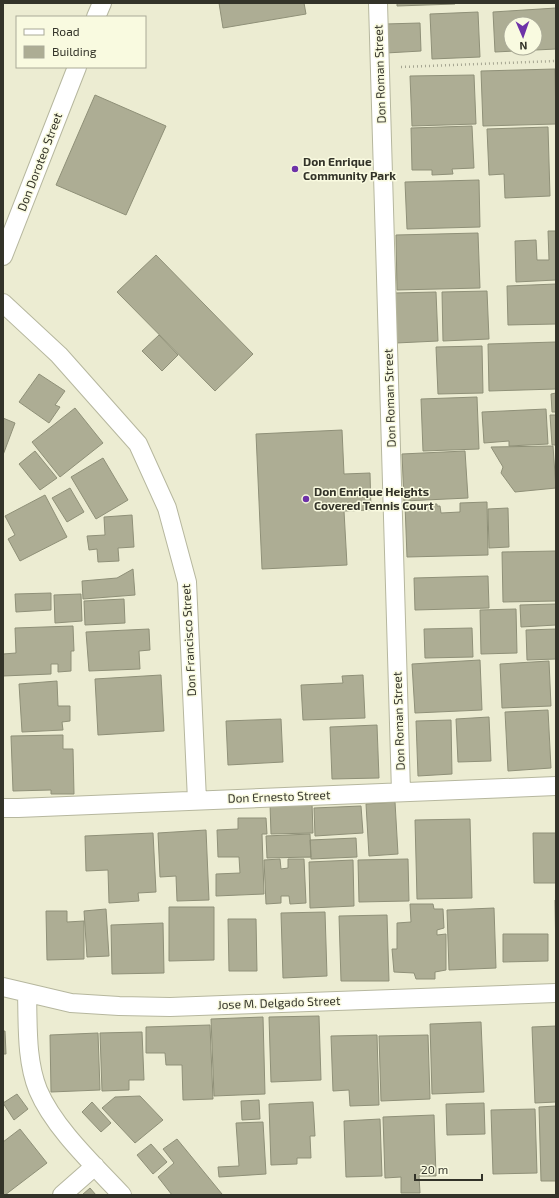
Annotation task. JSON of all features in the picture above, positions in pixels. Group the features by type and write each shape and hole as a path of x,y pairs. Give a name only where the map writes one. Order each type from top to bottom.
{"street":[{"path":"96,16 102,3"},
{"name":"Don Roman Street","path":"378,3 401,792"},
{"name":"Don Doroteo Street","path":"3,256 77,68"},
{"name":"Don Francisco Street","path":"3,303 60,355 138,444 167,508 187,582 197,800"},
{"name":"Don Ernesto Street","path":"3,808 556,786"},
{"name":"Jose M. Delgado Street","path":"3,987 27,994 71,1003 170,1007 556,994"},
{"path":"27,994 29,1048 32,1069 38,1090 50,1112 64,1131 122,1195"},
{"path":"62,1195 95,1166"}],"path":[{"path":"380,68 556,61"}],"building":[{"path":"219,3 304,3 306,14 223,28"},
{"path":"397,3 455,3 455,4 397,6"},
{"path":"556,8 556,49 543,50 543,16 503,16 503,52 495,52 493,12"},
{"path":"478,12 480,57 432,59 430,14"},
{"path":"420,23 421,51 386,53 385,24"},
{"path":"555,69 556,124 483,126 481,71"},
{"path":"474,75 476,124 412,126 410,76"},
{"path":"95,95 166,126 126,215 56,185"},
{"path":"472,126 474,168 452,169 453,174 432,175 432,170 412,170 411,128"},
{"path":"548,127 550,196 505,198 504,174 489,175 487,129"},
{"path":"479,180 480,227 407,229 405,182"},
{"path":"548,231 556,231 556,280 516,282 515,241 536,240 537,260 549,260"},
{"path":"478,233 480,288 397,290 396,235"},
{"path":"156,255 253,354 215,391 117,292"},
{"path":"556,284 556,324 508,325 507,286"},
{"path":"487,291 489,339 443,341 442,292"},
{"path":"436,292 438,341 396,343 395,293"},
{"path":"159,335 178,355 162,371 142,351"},
{"path":"556,342 556,389 489,391 488,344"},
{"path":"482,346 483,393 438,394 436,347"},
{"path":"39,374 65,391 55,405 60,407 49,423 19,402"},
{"path":"556,393 556,412 552,412 551,394"},
{"path":"477,397 479,449 423,451 421,399"},
{"path":"75,408 103,443 60,477 32,442"},
{"path":"546,409 548,444 509,446 509,441 484,443 482,412"},
{"path":"550,415 556,415 556,445 552,445"},
{"path":"3,418 15,423 3,455"},
{"path":"342,430 344,474 370,473 371,510 344,511 347,565 262,569 256,434"},
{"path":"553,446 556,488 515,492 501,473 503,467 491,447"},
{"path":"35,451 57,478 40,490 19,464"},
{"path":"465,451 468,498 404,501 402,454"},
{"path":"103,458 128,500 96,519 71,477"},
{"path":"70,488 84,512 67,522 52,498"},
{"path":"45,495 67,537 20,561 8,539 15,535 5,516"},
{"path":"487,502 488,555 407,557 405,504 437,504 437,506 440,506 441,513 460,512 460,503"},
{"path":"508,508 509,547 489,548 488,509"},
{"path":"132,515 134,547 118,548 119,561 98,562 97,549 89,550 87,536 105,535 104,517"},
{"path":"556,551 556,601 503,602 502,552"},
{"path":"133,569 135,595 83,599 82,581 117,578"},
{"path":"488,576 489,608 415,610 414,578"},
{"path":"51,593 51,610 16,612 15,594"},
{"path":"81,594 82,621 55,623 54,595"},
{"path":"124,599 125,623 85,625 84,601"},
{"path":"556,604 556,625 521,627 520,605"},
{"path":"516,609 517,653 481,654 480,610"},
{"path":"73,626 74,651 71,651 71,671 58,672 58,664 51,664 51,674 3,676 3,654 16,653 15,628"},
{"path":"472,628 473,657 425,658 424,629"},
{"path":"149,629 150,650 139,651 140,669 89,671 86,632"},
{"path":"556,629 556,659 527,660 526,630"},
{"path":"480,660 482,710 415,713 412,664"},
{"path":"549,661 551,706 502,708 500,664"},
{"path":"161,675 164,731 98,735 95,679"},
{"path":"363,675 365,718 303,720 301,685 343,683 342,676"},
{"path":"57,681 58,706 70,706 70,721 62,722 63,730 22,732 19,684"},
{"path":"548,710 551,768 508,771 505,712"},
{"path":"489,717 491,761 458,762 456,719"},
{"path":"281,719 283,762 228,765 226,721"},
{"path":"451,720 452,774 418,776 416,721"},
{"path":"377,725 379,778 332,779 330,727"},
{"path":"63,735 63,749 73,749 74,794 51,794 51,790 13,791 11,736"},
{"path":"395,802 398,854 369,856 366,804"},
{"path":"312,803 313,833 271,834 270,804"},
{"path":"361,806 363,833 315,836 314,808"},
{"path":"238,818 266,818 267,834 262,834 264,894 216,896 216,874 240,873 239,857 218,857 217,830 238,829"},
{"path":"470,819 472,898 417,899 415,820"},
{"path":"206,830 209,900 177,901 176,876 160,877 158,833"},
{"path":"153,833 156,892 138,893 139,901 109,903 108,870 86,871 85,836"},
{"path":"533,833 556,833 556,883 534,883"},
{"path":"310,834 311,857 267,858 266,836"},
{"path":"356,838 357,857 311,859 310,840"},
{"path":"280,859 281,869 288,868 288,859 304,859 306,903 290,904 289,896 281,896 281,903 266,904 264,860"},
{"path":"408,859 409,901 359,902 358,860"},
{"path":"353,860 354,906 310,908 309,862"},
{"path":"555,900 556,900 556,959"},
{"path":"410,904 433,904 434,909 443,909 444,928 437,930 437,935 446,934 446,970 435,972 435,979 416,979 414,973 394,972 392,949 397,949 397,923 411,922"},
{"path":"169,907 214,907 214,960 169,961"},
{"path":"494,908 496,968 449,970 447,910"},
{"path":"106,909 109,956 87,957 84,911"},
{"path":"46,911 67,911 67,922 84,921 84,959 47,960"},
{"path":"325,912 327,976 283,978 281,913"},
{"path":"387,915 389,981 341,981 339,916"},
{"path":"228,919 256,919 257,971 229,971"},
{"path":"163,923 164,973 112,974 111,925"},
{"path":"503,934 548,934 548,961 503,962"},
{"path":"319,1016 321,1080 271,1082 269,1017"},
{"path":"263,1017 265,1094 214,1096 211,1019"},
{"path":"481,1022 484,1092 432,1094 430,1024"},
{"path":"210,1025 213,1099 183,1100 182,1065 166,1065 165,1053 146,1053 146,1027"},
{"path":"556,1026 556,1102 535,1103 532,1027"},
{"path":"3,1031 5,1031 6,1054 3,1054"},
{"path":"142,1032 144,1080 129,1080 129,1090 102,1091 100,1033"},
{"path":"98,1033 100,1090 51,1092 50,1035"},
{"path":"377,1035 379,1105 350,1106 349,1090 333,1091 331,1036"},
{"path":"428,1035 430,1099 381,1101 379,1036"},
{"path":"17,1094 28,1109 14,1120 3,1103"},
{"path":"140,1096 163,1120 135,1143 102,1108 115,1097"},
{"path":"259,1100 260,1119 242,1120 241,1101"},
{"path":"92,1102 111,1123 101,1132 82,1112"},
{"path":"313,1102 315,1136 310,1136 311,1158 297,1158 297,1164 271,1165 269,1104"},
{"path":"484,1103 485,1134 447,1135 446,1104"},
{"path":"556,1106 556,1181 541,1181 539,1107"},
{"path":"535,1109 537,1173 493,1174 491,1110"},
{"path":"434,1115 436,1176 419,1176 420,1193 401,1193 401,1177 385,1178 383,1117"},
{"path":"380,1119 382,1176 346,1177 344,1121"},
{"path":"263,1122 266,1174 219,1177 218,1167 239,1166 236,1123"},
{"path":"20,1129 47,1163 3,1195 3,1142"},
{"path":"177,1139 222,1194 221,1195 172,1195 158,1177 174,1163 163,1149"},
{"path":"151,1144 167,1162 153,1174 137,1155"},
{"path":"90,1188 96,1195 82,1195"}],"place":[{"name":"Don Enrique Community Park","path":"295,169"},
{"name":"Don Enrique Heights Covered Tennis Court","path":"306,499"}]}
